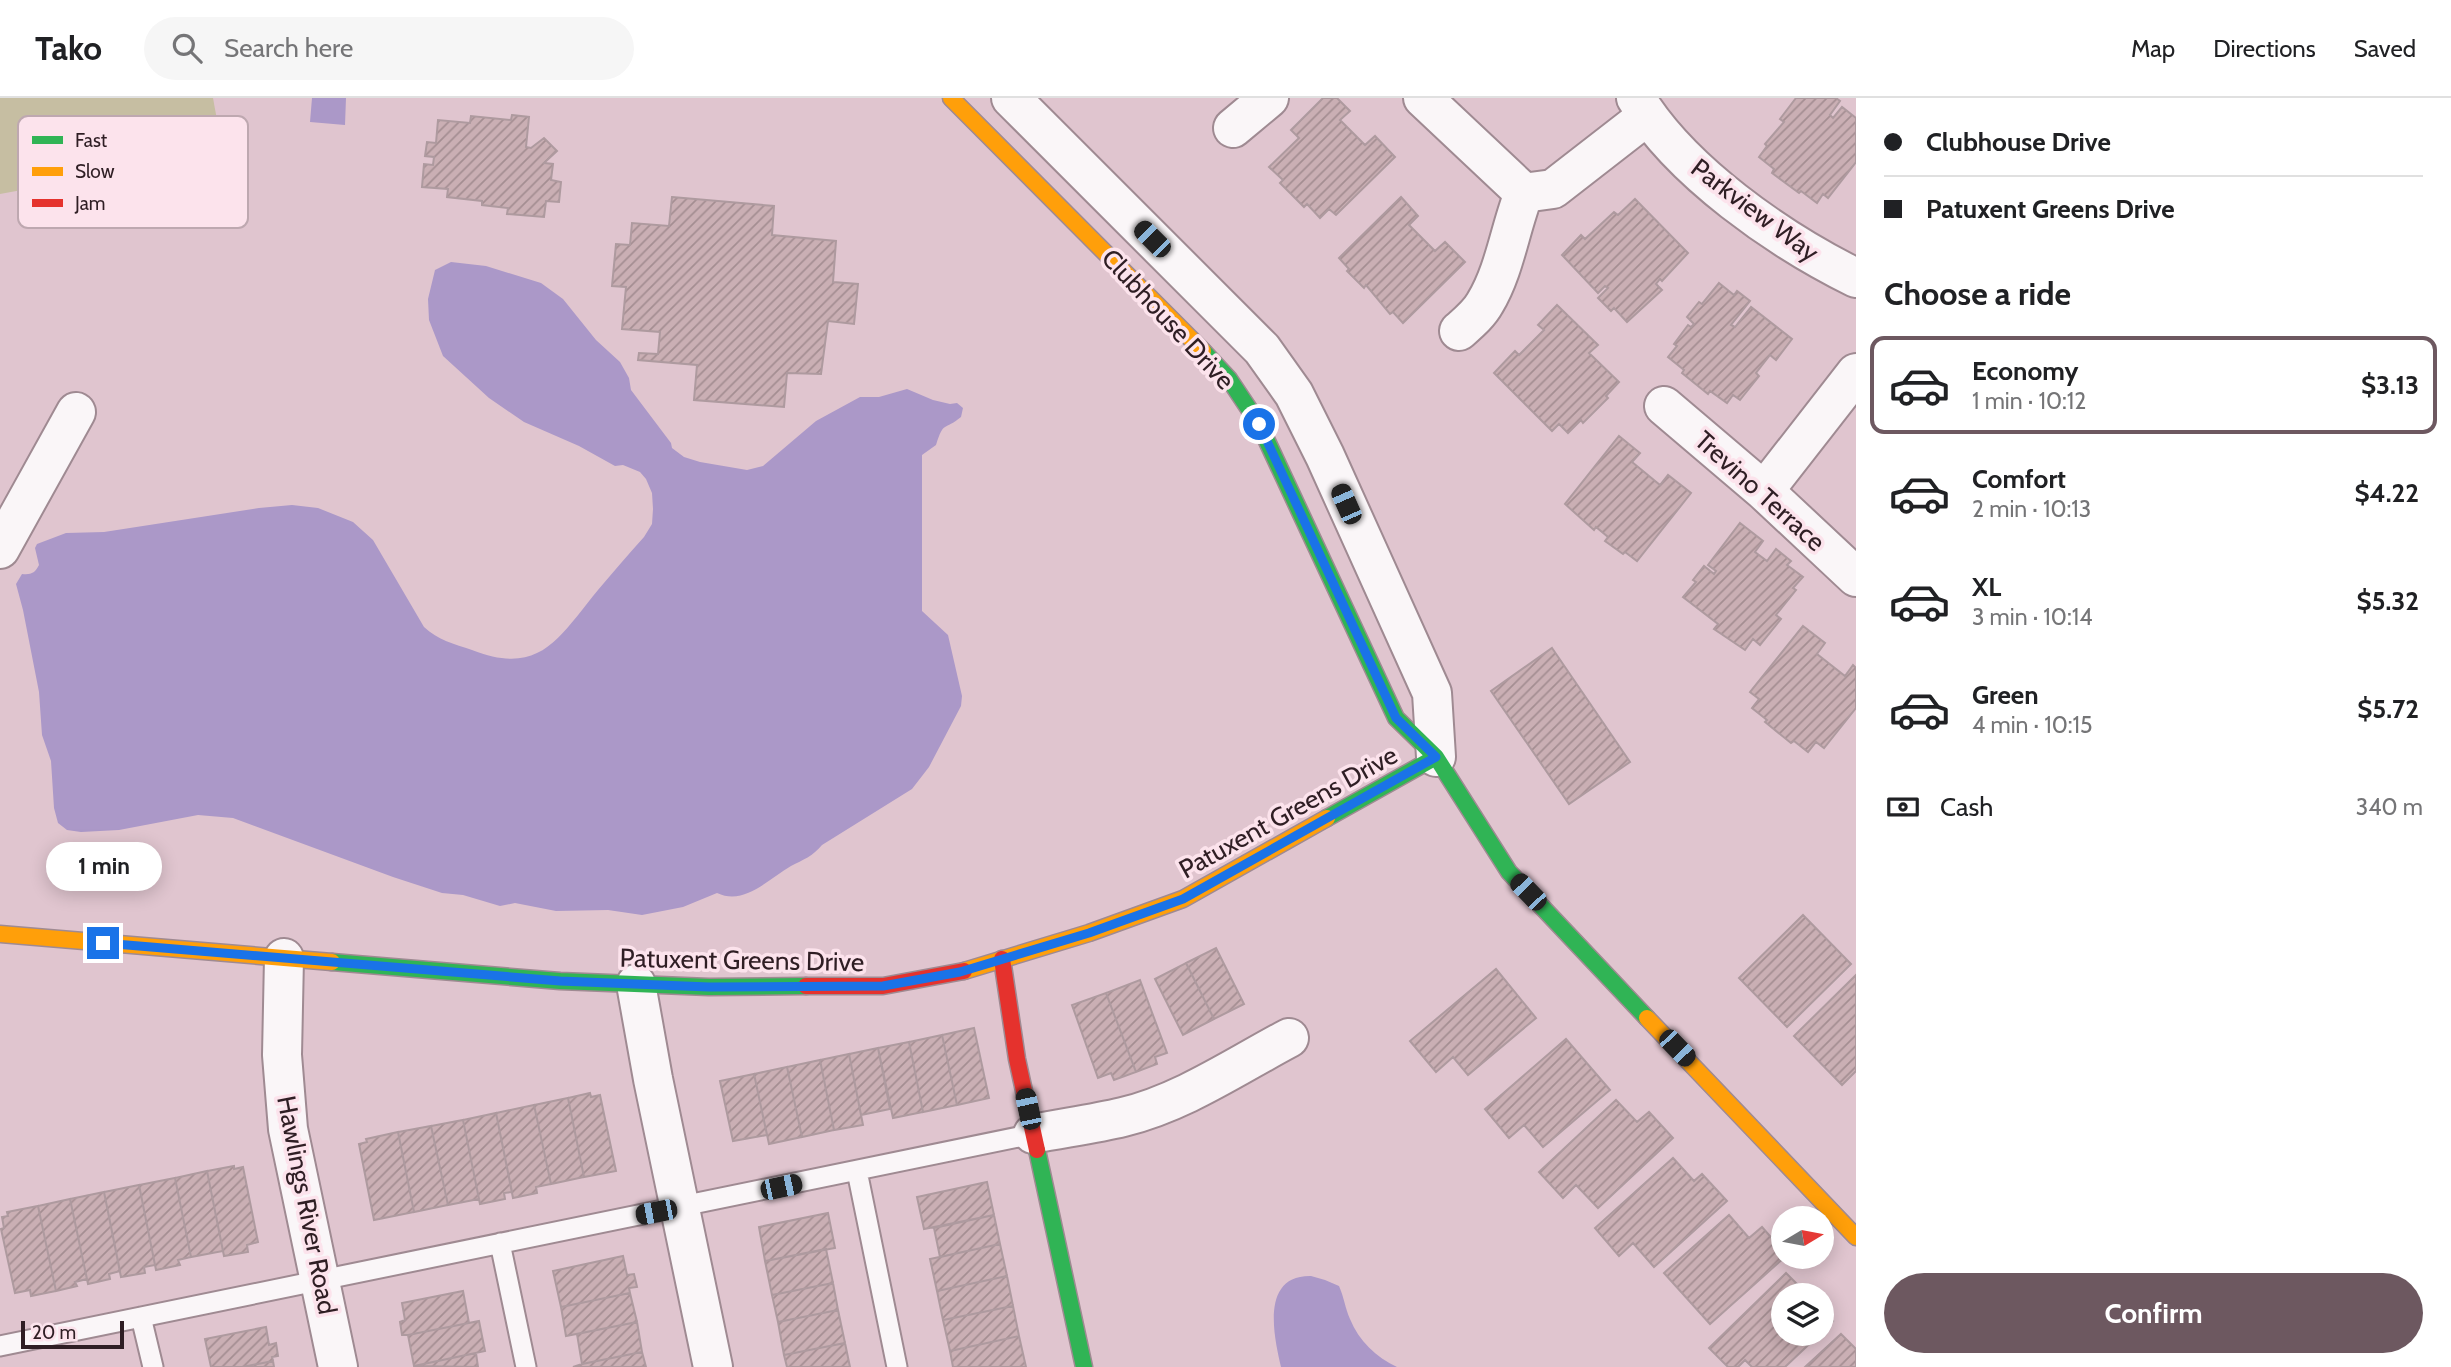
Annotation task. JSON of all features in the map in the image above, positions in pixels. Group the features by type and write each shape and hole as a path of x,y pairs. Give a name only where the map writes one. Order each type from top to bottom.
{"street":[{"name":"Clubhouse Drive","path":"951,98 1184,330 1228,379 1259,424 1396,718 1436,757 1509,872 1856,1237"},
{"name":"Clubhouse Drive","path":"1011,98 1262,349 1294,394 1325,456 1432,693 1436,757"},
{"path":"1233,128 1269,98"},
{"path":"1423,98 1538,191"},
{"path":"1460,331 1485,303 1493,287 1513,221 1538,191 1641,107"},
{"name":"Parkview Way","path":"1641,107 1698,170 1740,205 1826,263 1856,278"},
{"path":"1764,491 1856,373"},
{"name":"Trevino Terrace","path":"1664,406 1764,491 1856,578"},
{"path":"0,549 76,412"},
{"name":"Patuxent Greens Drive","path":"0,934 560,981 709,987 883,986 960,972 1089,933 1183,899 1436,757"},
{"name":"Hawlings River Road","path":"284,958 282,1055 288,1129 338,1367"},
{"path":"1002,959 1017,1059 1084,1367"},
{"path":"636,984 713,1367"},
{"path":"1033,1134 1125,1117 1194,1089 1289,1038"}],"lane":[{"path":"0,1346 1033,1134"},
{"path":"857,1171 897,1367"},
{"path":"500,1243 526,1367"},
{"path":"141,1318 153,1367"}],"shaded area":[{"path":"0,98 213,98 216,116 18,116 18,191 0,194"},
{"path":"312,98 346,98 345,125 310,122"},
{"path":"451,262 486,266 541,283 563,299 596,340 620,362 629,378 631,390 672,448 684,457 700,462 747,470 763,466 816,421 860,397 879,397 907,389 933,400 957,403 963,408 961,417 943,429 936,445 922,455 922,611 948,635 962,696 961,706 929,767 912,789 747,894 727,896 717,893 683,907 642,915 608,910 556,911 515,903 500,906 463,895 442,893 233,818 198,815 119,830 81,832 67,830 58,823 54,808 51,761 42,735 39,692 16,584 22,574 32,573 39,565 35,548 37,544 66,533 104,532 259,508 292,505 318,508 353,522 373,540 424,627 429,631 472,650 515,659 546,648 559,637 644,537 652,524 653,509 652,493 640,472 623,465 615,466 579,446 524,422 489,398 443,356 429,320 428,299 435,270"},
{"path":"1311,1276 1339,1286 1348,1315 1363,1341 1375,1353 1397,1367 1281,1367 1274,1325 1277,1296 1284,1286 1295,1278"}],"building":[{"path":"1323,98 1337,98 1350,111 1340,120 1365,145 1375,136 1395,157 1336,215 1329,209 1320,218 1307,204 1304,207 1280,183 1283,180 1269,167 1299,138 1291,130"},
{"path":"1796,98 1836,98 1840,101 1830,115 1833,118 1842,107 1856,118 1856,162 1828,198 1823,194 1817,203 1772,173 1774,169 1759,157 1767,146 1765,144 1784,122 1780,119"},
{"path":"512,115 529,117 526,147 531,148 544,138 557,151 544,163 553,164 551,180 561,182 559,202 546,201 544,217 507,214 508,208 482,205 482,201 447,197 448,189 422,187 424,164 433,165 434,157 425,156 427,142 436,143 438,120 470,123 471,116 511,120"},
{"path":"672,197 774,206 772,235 836,241 833,282 858,284 854,324 828,321 821,374 787,373 784,407 694,400 697,365 638,360 639,353 658,354 660,332 622,329 626,287 612,286 616,244 630,245 632,223 669,226"},
{"path":"1401,197 1418,216 1409,225 1435,251 1445,242 1465,262 1403,323 1393,312 1390,314 1366,285 1364,288 1347,271 1349,269 1339,258"},
{"path":"1635,199 1688,253 1656,284 1662,290 1627,322 1614,308 1611,311 1598,298 1608,288 1605,286 1598,293 1562,255 1581,235 1585,239 1614,212 1618,215"},
{"path":"1719,283 1734,295 1737,291 1750,301 1731,325 1735,327 1751,307 1792,339 1776,360 1770,355 1756,373 1759,376 1740,400 1733,395 1727,403 1710,391 1708,394 1682,373 1684,370 1668,357 1688,325 1691,327 1694,324 1687,317"},
{"path":"1557,305 1598,345 1589,353 1619,382 1606,396 1608,398 1583,423 1581,420 1568,433 1559,424 1552,431 1494,373 1515,351 1519,355 1544,330 1538,325"},
{"path":"1619,436 1640,453 1632,462 1660,485 1668,475 1691,493 1637,561 1605,541 1608,537 1596,527 1594,530 1565,504"},
{"path":"1740,523 1763,541 1755,552 1767,561 1776,549 1791,561 1787,565 1803,577 1776,615 1781,619 1760,645 1753,639 1745,650 1714,629 1718,624 1683,597 1696,582 1693,580 1704,566 1714,574 1716,571 1708,565"},
{"path":"1803,626 1825,643 1817,654 1845,676 1853,665 1856,668 1856,708 1824,748 1816,742 1808,752 1794,741 1791,743 1765,722 1767,720 1752,708 1759,699 1750,692"},
{"path":"1552,648 1630,762 1569,804 1491,691"},
{"path":"1803,915 1851,964 1787,1027 1739,978"},
{"path":"1216,948 1244,1004 1214,1019 1186,963"},
{"path":"1186,963 1214,1019 1183,1035 1155,979"},
{"path":"1496,969 1536,1018 1468,1075 1453,1057 1436,1072 1410,1041"},
{"path":"1856,975 1856,1071 1842,1085 1794,1036"},
{"path":"1140,980 1167,1053 1155,1057 1157,1064 1136,1072 1106,993"},
{"path":"1106,993 1136,1072 1114,1080 1111,1073 1098,1078 1072,1005"},
{"path":"974,1028 989,1098 957,1105 942,1035"},
{"path":"942,1035 957,1105 923,1112 909,1042"},
{"path":"1566,1039 1610,1090 1543,1147 1524,1125 1509,1138 1485,1109"},
{"path":"909,1042 923,1112 893,1118 878,1048"},
{"path":"878,1048 890,1109 861,1115 849,1054"},
{"path":"849,1054 863,1125 834,1130 820,1060"},
{"path":"820,1060 834,1130 802,1137 787,1067"},
{"path":"787,1067 802,1137 769,1144 754,1074"},
{"path":"754,1074 767,1135 733,1141 720,1081"},
{"path":"590,1093 591,1097 600,1095 616,1171 584,1177 568,1098"},
{"path":"568,1098 584,1177 551,1184 534,1105"},
{"path":"1616,1100 1637,1122 1649,1112 1673,1138 1598,1208 1576,1185 1563,1198 1539,1172"},
{"path":"534,1105 551,1184 536,1187 537,1193 513,1198 496,1113"},
{"path":"496,1113 512,1192 504,1193 505,1199 480,1204 463,1120"},
{"path":"463,1120 479,1199 448,1205 431,1126"},
{"path":"431,1126 448,1205 414,1212 398,1132"},
{"path":"398,1132 414,1212 374,1220 359,1144 367,1142 366,1139"},
{"path":"1673,1158 1694,1181 1702,1174 1727,1201 1654,1267 1633,1243 1619,1256 1595,1228"},
{"path":"234,1166 234,1169 243,1167 258,1242 247,1245 248,1252 224,1256 207,1171"},
{"path":"207,1171 223,1251 191,1257 175,1178"},
{"path":"175,1178 191,1257 178,1260 180,1265 156,1270 139,1185"},
{"path":"987,1182 994,1215 924,1229 917,1197"},
{"path":"139,1185 155,1265 144,1267 145,1273 121,1277 104,1192"},
{"path":"104,1192 120,1271 109,1274 110,1279 88,1284 70,1199"},
{"path":"70,1199 87,1279 75,1282 77,1286 56,1291 38,1206"},
{"path":"38,1206 56,1291 31,1296 30,1290 15,1293 1,1229 4,1228 2,1217 8,1216 7,1212"},
{"path":"828,1213 835,1248 765,1261 759,1227"},
{"path":"994,1215 1000,1244 940,1257 934,1228"},
{"path":"1729,1215 1749,1238 1762,1227 1771,1237 1771,1269 1710,1324 1664,1273"},
{"path":"1000,1244 1007,1276 937,1291 930,1259"},
{"path":"826,1249 833,1283 772,1295 765,1261"},
{"path":"623,1256 627,1275 634,1274 637,1287 629,1288 630,1293 561,1307 553,1271"},
{"path":"1786,1273 1796,1283 1776,1283"},
{"path":"1007,1276 1013,1306 943,1320 937,1291"},
{"path":"833,1283 838,1310 778,1322 772,1295"},
{"path":"1771,1288 1771,1346 1807,1346 1785,1367 1752,1367 1745,1360 1738,1367 1728,1367 1709,1348"},
{"path":"463,1291 469,1323 402,1335 400,1322 405,1320 402,1303"},
{"path":"630,1293 637,1322 566,1336 561,1307"},
{"path":"1013,1306 1019,1336 950,1351 943,1320"},
{"path":"838,1310 845,1343 784,1355 778,1322"},
{"path":"479,1321 485,1351 414,1366 408,1335"},
{"path":"637,1322 642,1352 582,1364 577,1334"},
{"path":"266,1327 269,1345 276,1343 278,1356 272,1357 273,1361 242,1367 211,1367 205,1339"},
{"path":"1841,1334 1856,1349 1856,1367 1805,1367 1828,1346 1834,1346 1834,1340"},
{"path":"1019,1336 1026,1367 953,1367 950,1351"},
{"path":"845,1343 850,1367 787,1367 784,1355"},
{"path":"642,1352 646,1367 573,1367 582,1364"},
{"path":"476,1353 478,1367 414,1366"},
{"path":"273,1361 274,1367 242,1367"}],"traffic: fast":[{"path":"1203,351 1229,379 1259,424 1396,718 1436,757 1509,872 1647,1018"},
{"path":"1327,818 1436,757"},
{"path":"332,962 560,981 709,987 806,986"},
{"path":"1037,1150 1084,1367"}],"traffic: slow":[{"path":"951,98 1203,351"},
{"path":"964,971 1089,933 1183,899 1327,818"},
{"path":"0,934 332,962"},
{"path":"1647,1018 1856,1237"}],"traffic: jam":[{"path":"1002,959 1017,1059 1037,1150"},
{"path":"806,986 883,986 964,971"}],"route":[{"path":"103,943 560,981 709,987 883,986 960,972 1089,933 1183,899 1436,757 1396,718 1259,424"}]}
